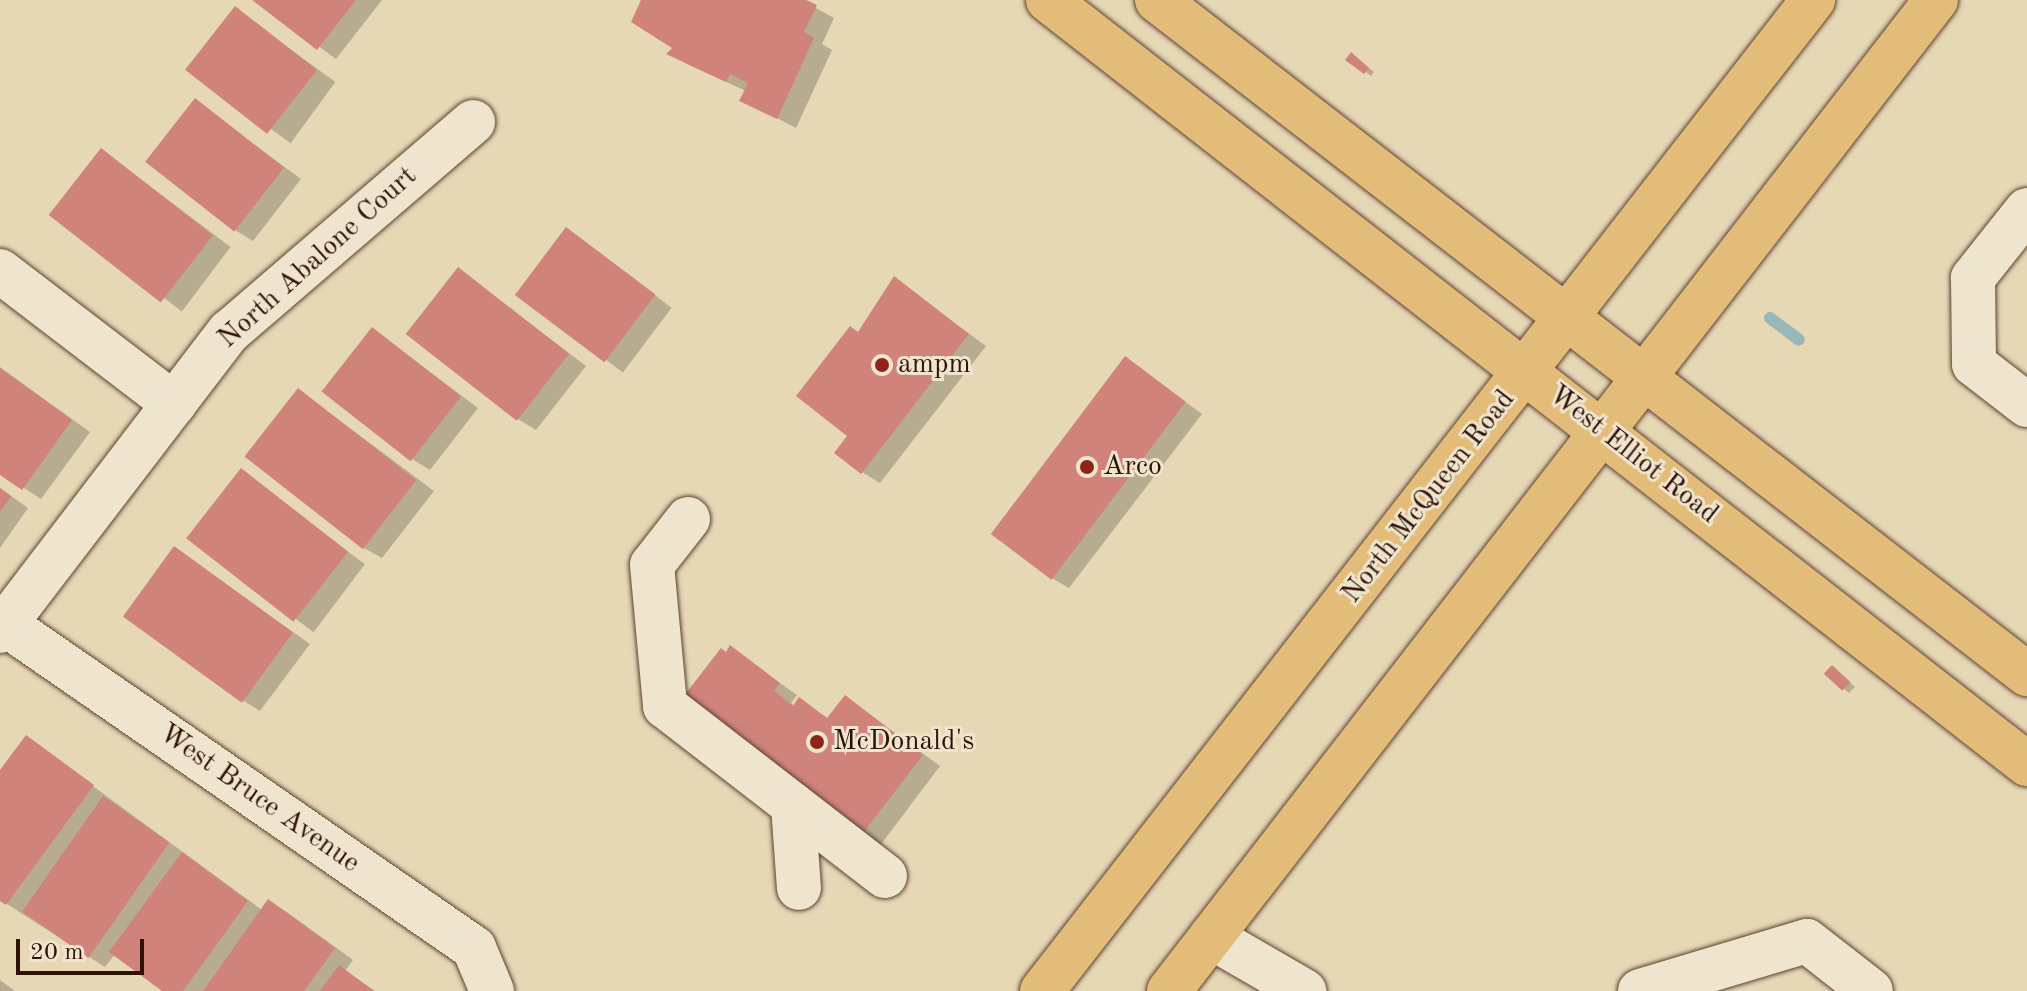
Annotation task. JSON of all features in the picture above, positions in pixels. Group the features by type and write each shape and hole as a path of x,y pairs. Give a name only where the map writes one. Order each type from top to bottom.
{"main road":[{"name":"West Elliot Road","path":"1048,0 2027,764"},
{"path":"1157,0 1647,375 2027,674"},
{"name":"North McQueen Road","path":"1042,991 1813,0"},
{"path":"1169,991 1605,432 1936,0"}],"street":[{"name":"North Abalone Court","path":"3,627 229,332 473,122"},
{"path":"2027,210 1973,278 1974,364 2027,405"},
{"path":"0,271 174,404"},
{"path":"688,519 652,565 665,706 885,876"},
{"name":"West Bruce Avenue","path":"3,627 474,948 492,991"},
{"path":"793,805 799,888"},
{"path":"1211,937 1304,991"},
{"path":"1640,991 1807,941 1871,991"}],"building":[{"path":"252,0 356,0 317,50"},
{"path":"641,0 806,0 817,5 804,32 814,38 777,119 739,101 748,83 730,74 726,82 666,54 672,48 631,22"},
{"path":"235,6 317,70 267,134 185,70"},
{"path":"1351,52 1369,68 1364,74 1345,60"},
{"path":"195,98 284,168 234,231 145,162"},
{"path":"101,148 213,235 161,302 49,215"},
{"path":"566,227 655,294 604,362 515,295"},
{"path":"458,267 569,354 517,421 406,334"},
{"name":"ampm","path":"894,276 969,334 861,474 834,453 847,436 796,396 850,326 858,332"},
{"path":"372,327 461,397 411,461 322,392"},
{"name":"Arco","path":"1125,356 1186,402 1051,580 991,534"},
{"path":"0,368 72,420 22,490 0,475"},
{"path":"298,388 416,480 363,549 244,457"},
{"path":"241,468 348,552 293,622 186,538"},
{"path":"0,488 11,496 0,512"},
{"path":"174,546 293,632 242,703 123,616"},
{"name":"McDonald's","path":"730,645 780,683 774,691 793,706 799,697 827,718 845,695 923,755 859,838 673,710 721,648 726,652"},
{"path":"1832,665 1850,682 1842,691 1824,674"},
{"path":"26,735 94,785 6,905 0,901 0,770"},
{"path":"103,796 169,842 88,958 22,912"},
{"path":"182,852 248,901 183,991 162,991 109,952"},
{"path":"268,899 335,948 304,991 203,991"},
{"path":"339,965 374,991 320,991"}],"waterway":[{"path":"1770,318 1799,340"}],"place":[{"name":"ampm","path":"882,365"},
{"name":"Arco","path":"1087,467"},
{"name":"McDonald's","path":"817,742"}]}
